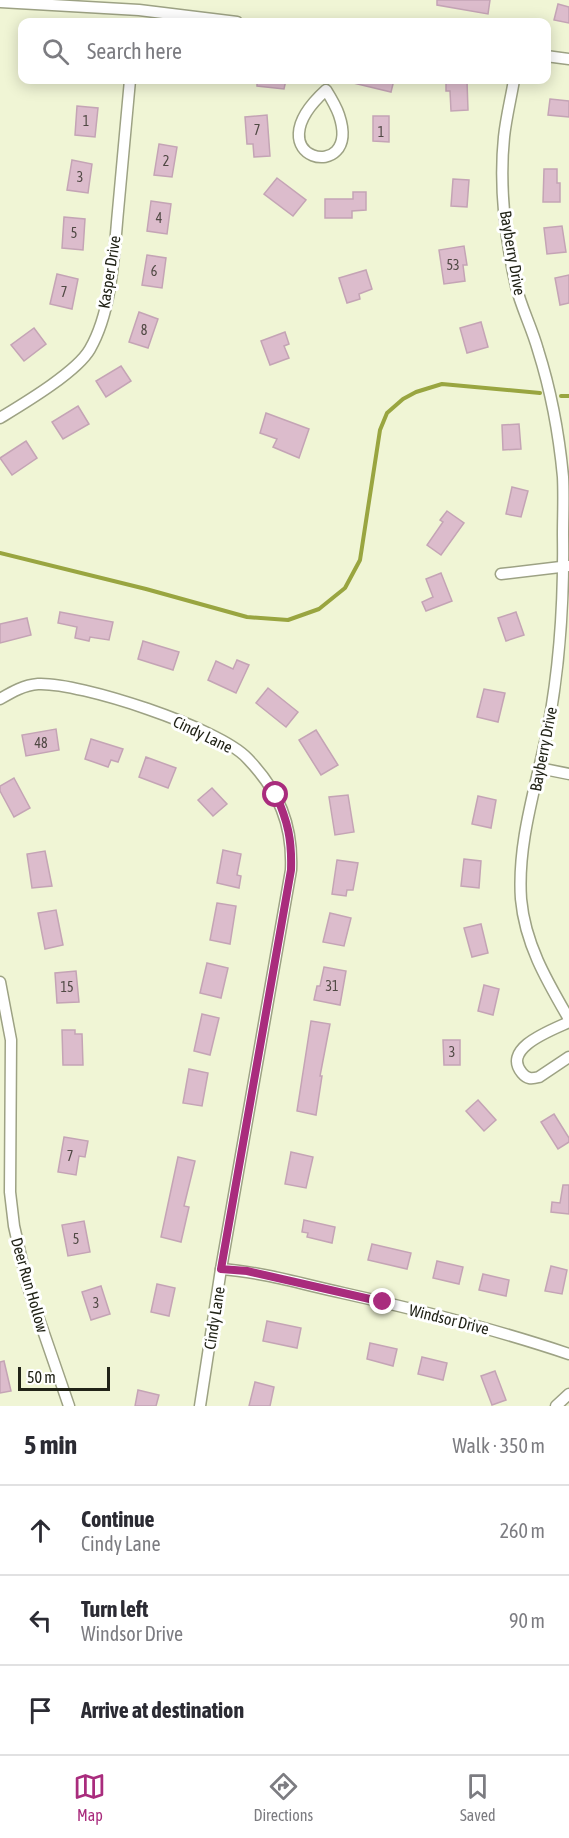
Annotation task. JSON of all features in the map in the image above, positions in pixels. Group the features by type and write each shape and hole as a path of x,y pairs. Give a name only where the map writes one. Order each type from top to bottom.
{"street":[{"path":"0,2 139,10 204,18"},
{"path":"138,18 139,10"},
{"path":"551,57 569,59"},
{"name":"Kasper Drive","path":"0,418 31,400 78,363 89,351 99,328 114,253 130,84"},
{"name":"Bayberry Drive","path":"513,84 504,136 502,175 504,218 516,287 538,348 554,410 563,478 566,567 561,638 548,727 523,846 520,873 521,901 532,950 569,1020"},
{"path":"327,85 339,115 342,135 338,149 332,154 314,158 301,147 300,129 327,85"},
{"path":"501,574 566,567"},
{"name":"Cindy Lane","path":"0,699 17,688 37,684 58,685 115,699 186,723 230,744 247,758 276,795 287,821 292,846 291,870 221,1269 200,1406"},
{"path":"539,768 569,774"},
{"name":"Deer Run Hollow","path":"0,982 11,1040 10,1192 14,1226 28,1287 69,1406"},
{"path":"569,1020 524,1047 516,1057 516,1063 523,1074 528,1078 533,1078 569,1057"},
{"name":"Windsor Drive","path":"221,1269 247,1271 383,1302 514,1336 569,1354"},
{"path":"556,1406 569,1394"}],"building":[{"path":"437,0 490,0 488,14 437,5"},
{"path":"558,4 569,7 569,23 554,20"},
{"path":"257,84 285,84 284,89 257,86"},
{"path":"357,84 393,84 391,92"},
{"path":"446,84 467,84 468,110 451,111 450,91 446,91"},
{"path":"550,99 569,101 569,117 548,115"},
{"path":"77,106 98,108 95,137 75,135"},
{"path":"267,115 270,156 254,157 253,144 247,144 245,117"},
{"path":"373,116 389,116 389,142 373,141"},
{"path":"159,144 177,147 172,177 154,175"},
{"path":"72,160 92,164 88,193 67,190"},
{"path":"544,169 557,169 560,202 543,202"},
{"path":"277,178 306,200 293,216 264,194"},
{"path":"453,179 469,180 467,207 451,206"},
{"path":"353,192 366,192 366,210 352,211 352,218 325,218 325,199 353,199"},
{"path":"151,201 171,204 167,234 147,231"},
{"path":"64,217 85,219 83,250 62,248"},
{"path":"562,226 566,252 547,254 544,228"},
{"path":"464,246 467,265 463,265 465,281 444,284 439,250"},
{"path":"147,255 166,258 162,288 142,285"},
{"path":"366,270 372,289 359,294 360,299 347,303 339,278"},
{"path":"57,274 78,279 72,309 50,304"},
{"path":"569,275 569,303 560,305 555,278"},
{"path":"139,312 158,319 148,348 129,342"},
{"path":"481,322 488,347 467,353 460,328"},
{"path":"34,328 46,344 24,361 11,345"},
{"path":"285,332 289,344 284,346 289,358 270,365 261,341"},
{"path":"121,366 131,381 106,397 96,381"},
{"path":"78,406 89,424 63,439 52,422"},
{"path":"266,413 309,429 299,458 273,447 277,439 260,433"},
{"path":"519,424 521,449 503,450 502,425"},
{"path":"26,441 37,458 12,475 0,458"},
{"path":"512,487 528,491 521,517 506,514"},
{"path":"447,511 464,523 441,555 427,545 443,522 440,520"},
{"path":"441,573 452,601 426,611 422,602 433,597 426,579"},
{"path":"60,612 113,622 109,640 90,637 89,641 75,638 77,627 58,623"},
{"path":"516,612 524,635 506,641 498,618"},
{"path":"27,618 31,635 0,643 0,624"},
{"path":"143,641 179,652 173,670 138,659"},
{"path":"237,660 249,665 236,693 208,680 216,661 233,669"},
{"path":"268,688 298,712 286,727 256,703"},
{"path":"484,689 505,693 498,722 477,717"},
{"path":"56,729 59,750 26,756 22,735"},
{"path":"316,730 338,765 321,775 299,740"},
{"path":"91,739 123,749 118,762 111,760 108,767 85,759"},
{"path":"146,757 176,768 168,788 139,777"},
{"path":"14,778 30,808 14,817 0,791 0,786"},
{"path":"212,788 227,804 213,816 198,800"},
{"path":"348,795 354,832 335,835 329,797"},
{"path":"478,796 496,800 491,828 472,824"},
{"path":"223,850 241,854 237,875 241,876 239,888 217,883"},
{"path":"45,851 52,886 32,888 27,854"},
{"path":"464,859 481,861 479,888 461,886"},
{"path":"337,860 358,863 353,890 347,890 346,896 332,894"},
{"path":"217,903 236,906 230,944 210,940"},
{"path":"56,910 63,945 45,949 38,913"},
{"path":"330,913 351,918 344,946 323,942"},
{"path":"481,924 488,953 472,957 464,928"},
{"path":"207,963 228,968 221,998 200,993"},
{"path":"324,967 346,971 340,1005 314,1000"},
{"path":"76,971 79,1002 57,1003 55,973"},
{"path":"484,985 499,989 493,1015 478,1011"},
{"path":"202,1014 219,1018 210,1055 194,1051"},
{"path":"311,1021 330,1024 320,1076 322,1076 316,1115 297,1111"},
{"path":"62,1030 75,1030 75,1034 82,1034 83,1065 63,1065"},
{"path":"443,1040 460,1040 460,1065 444,1065"},
{"path":"189,1069 208,1073 202,1106 183,1103"},
{"path":"478,1100 496,1120 484,1131 466,1111"},
{"path":"554,1114 569,1138 569,1142 558,1149 541,1122"},
{"path":"64,1137 88,1141 85,1157 79,1156 76,1175 58,1172"},
{"path":"291,1152 313,1157 306,1188 285,1184"},
{"path":"178,1157 195,1161 184,1206 189,1207 181,1242 161,1237"},
{"path":"563,1185 569,1185 569,1214 551,1212 552,1202 560,1203"},
{"path":"304,1220 335,1227 332,1243 307,1237 308,1233 302,1232"},
{"path":"84,1221 90,1252 68,1256 62,1225"},
{"path":"372,1244 411,1253 407,1269 368,1260"},
{"path":"437,1261 463,1267 459,1284 433,1278"},
{"path":"551,1266 567,1270 562,1294 545,1291"},
{"path":"483,1274 509,1280 506,1296 479,1290"},
{"path":"157,1284 175,1288 169,1316 151,1312"},
{"path":"101,1286 110,1314 91,1320 82,1292"},
{"path":"267,1321 301,1328 297,1348 263,1341"},
{"path":"370,1343 397,1349 393,1366 367,1359"},
{"path":"422,1357 447,1363 443,1380 418,1374"},
{"path":"4,1361 11,1391 0,1393 0,1362"},
{"path":"495,1371 506,1400 492,1405 481,1376"},
{"path":"255,1382 274,1387 270,1406 249,1406"},
{"path":"138,1390 159,1395 156,1406 135,1406"}],"waterway":[{"path":"0,553 247,617 288,620 319,609 345,588 360,560 380,430 387,413 403,399 416,392 442,384 540,393"},
{"path":"561,396 569,396"}],"route":[{"path":"276,795 287,821 292,846 291,870 221,1269 247,1271 383,1302"}]}
